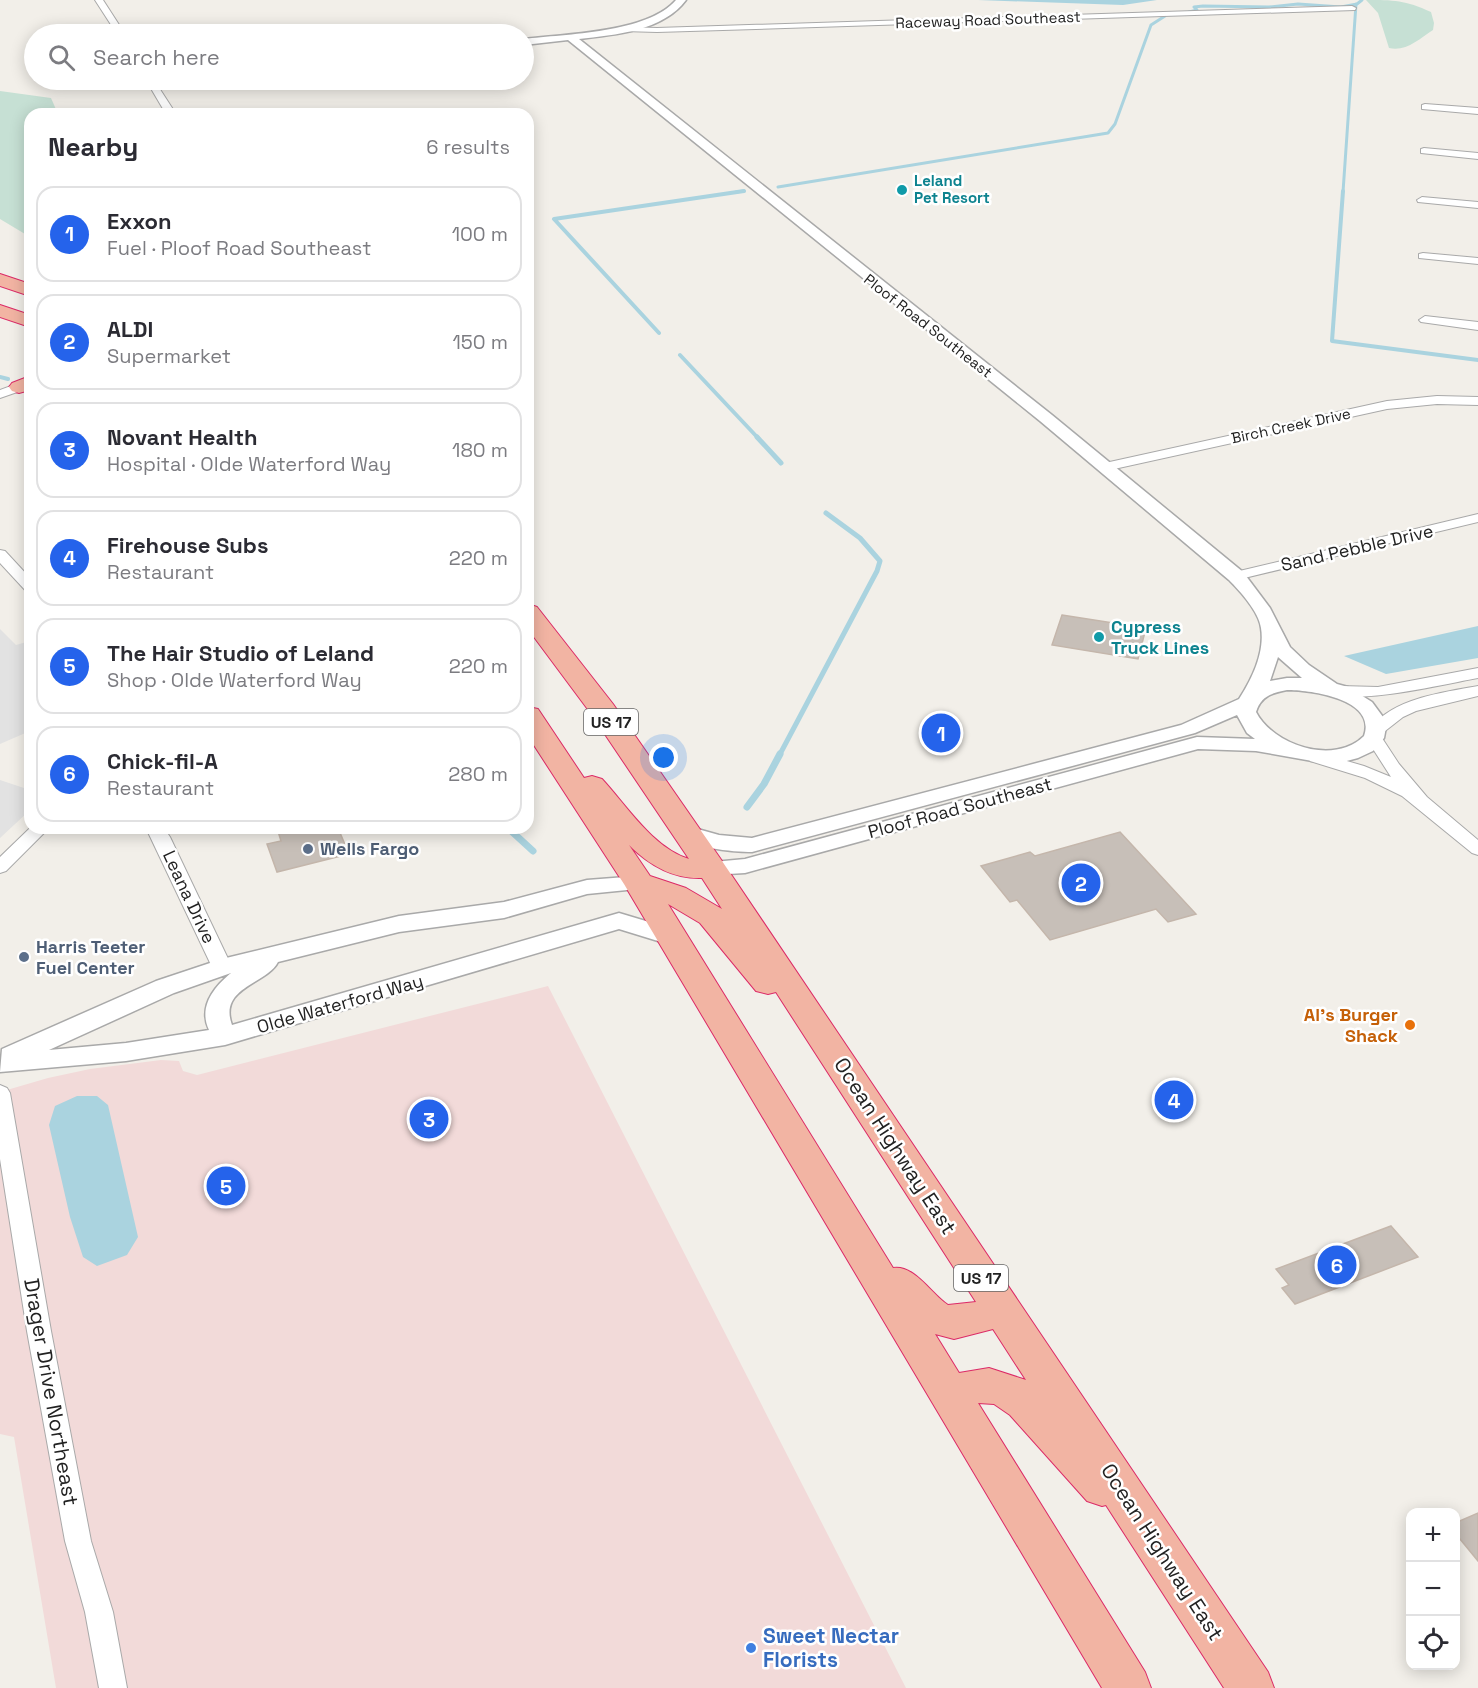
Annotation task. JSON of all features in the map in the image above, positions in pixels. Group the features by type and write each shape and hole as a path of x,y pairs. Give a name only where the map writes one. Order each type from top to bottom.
{"highway":[{"path":"0,280 24,288"},
{"path":"0,311 24,319"},
{"name":"Ocean Highway East","path":"534,620 603,710 711,868 1251,1688"},
{"path":"534,721 656,853 678,866 691,869 711,868"},
{"path":"534,724 639,883 1128,1688"},
{"path":"639,883 675,895 711,916 850,1078"},
{"path":"849,1228 924,1312 939,1320 955,1323 974,1321 1002,1310"},
{"path":"950,1394 965,1387 980,1385 999,1386 1011,1390 1025,1402 1168,1561"}],"street":[{"path":"99,0 115,24"},
{"path":"534,41 623,29 666,16 678,7 681,0"},
{"name":"Raceway Road Southeast","path":"623,29 669,30 1352,8"},
{"name":"Ploof Road Southeast","path":"570,37 1105,467 1236,576 1252,594 1288,657 1314,679 1356,699 1368,709 1375,720 1375,735 1366,746 1337,756 1226,742 1181,746 1068,780 745,866 711,868"},
{"path":"156,90 167,108"},
{"path":"1425,107 1478,111"},
{"path":"1424,151 1478,156"},
{"path":"1422,200 1478,205"},
{"path":"1423,256 1478,261"},
{"path":"1425,320 1478,326"},
{"name":"Birch Creek Drive","path":"1105,467 1387,405 1437,400 1478,401"},
{"name":"Sand Pebble Drive","path":"1236,576 1478,519"},
{"path":"0,554 24,580"},
{"name":"Ploof Road Southeast","path":"687,833 704,840 734,846 752,845 1188,729 1250,699 1265,673 1271,649 1270,629"},
{"path":"1478,673 1378,692 1334,689 1308,683 1268,686 1250,699 1245,715 1251,727 1263,738 1290,750 1351,766 1393,782 1421,801 1478,849"},
{"path":"1421,801 1392,767 1375,735 1385,721 1402,710 1478,691"},
{"path":"0,867 34,834"},
{"name":"Leana Drive","path":"159,834 222,967"},
{"name":"Olde Waterford Way","path":"0,1062 156,991 222,967 399,924 504,910 587,887 639,883"},
{"name":"Olde Waterford Way","path":"0,1062 126,1052 225,1036 619,921 671,937"},
{"path":"225,1036 217,1020 220,999 251,970 277,955"},
{"name":"Drager Drive Northeast","path":"0,1093 39,1331 78,1541 99,1611 113,1688"}],"shaded area":[{"path":"0,629 16,645 24,643 24,734 0,744"},
{"path":"0,780 24,788 24,816 0,838"},
{"path":"548,986 906,1688 56,1688 14,1437 0,1434 0,1092 90,1069 161,1060 179,1061 183,1071 197,1075"}],"green space":[{"path":"1366,0 1399,2 1431,12 1433,30 1407,46 1389,48 1378,13"},
{"path":"0,91 51,98 55,108 24,108 24,233 0,219"}],"water":[{"path":"978,0 1157,0 1123,5"},
{"path":"1478,626 1478,658 1386,674 1344,656"},
{"path":"77,1096 97,1096 108,1105 138,1237 127,1255 97,1266 83,1257 70,1217 49,1125 55,1106"}],"building":[{"name":"Cypress Truck Lines","path":"1062,615 1146,628 1138,659 1052,645"},
{"path":"1120,832 1196,914 1168,922 1156,909 1050,940 1017,900 1010,902 981,866 1030,852 1035,856"},
{"name":"Wells Fargo","path":"279,834 341,834 349,854 277,872 267,844 281,841"},
{"path":"1391,1226 1418,1257 1295,1304 1282,1288 1289,1285 1276,1269"},
{"path":"1478,1513 1478,1561 1460,1539 1460,1521"}],"waterway":[{"path":"1356,4 1362,0"},
{"path":"1189,12 1197,10 1194,7 1203,6 1269,7 1298,4 1341,7 1356,4"},
{"path":"1343,192 1356,4"},
{"path":"778,187 1108,133 1115,124 1151,25 1165,16"},
{"path":"659,333 554,219 744,191 736,192"},
{"path":"1343,191 1332,341 1478,360"},
{"path":"680,355 758,438"},
{"path":"0,377 8,379"},
{"path":"757,437 781,463"},
{"path":"779,756 877,571 880,561 860,538 826,513"},
{"path":"747,807 764,784 780,754"},
{"path":"515,834 533,851"}],"place":[{"name":"Leland Pet Resort","path":"902,190"},
{"name":"Cypress Truck Lines","path":"1099,637"},
{"name":"Exxon","path":"941,733"},
{"name":"Wells Fargo","path":"308,849"},
{"name":"ALDI","path":"1081,883"},
{"name":"Harris Teeter Fuel Center","path":"24,957"},
{"name":"Al's Burger Shack","path":"1410,1025"},
{"name":"Firehouse Subs","path":"1174,1100"},
{"name":"Novant Health","path":"429,1119"},
{"name":"The Hair Studio of Leland","path":"226,1186"},
{"name":"Chick-fil-A","path":"1337,1265"},
{"name":"Sweet Nectar Florists","path":"751,1648"}]}
